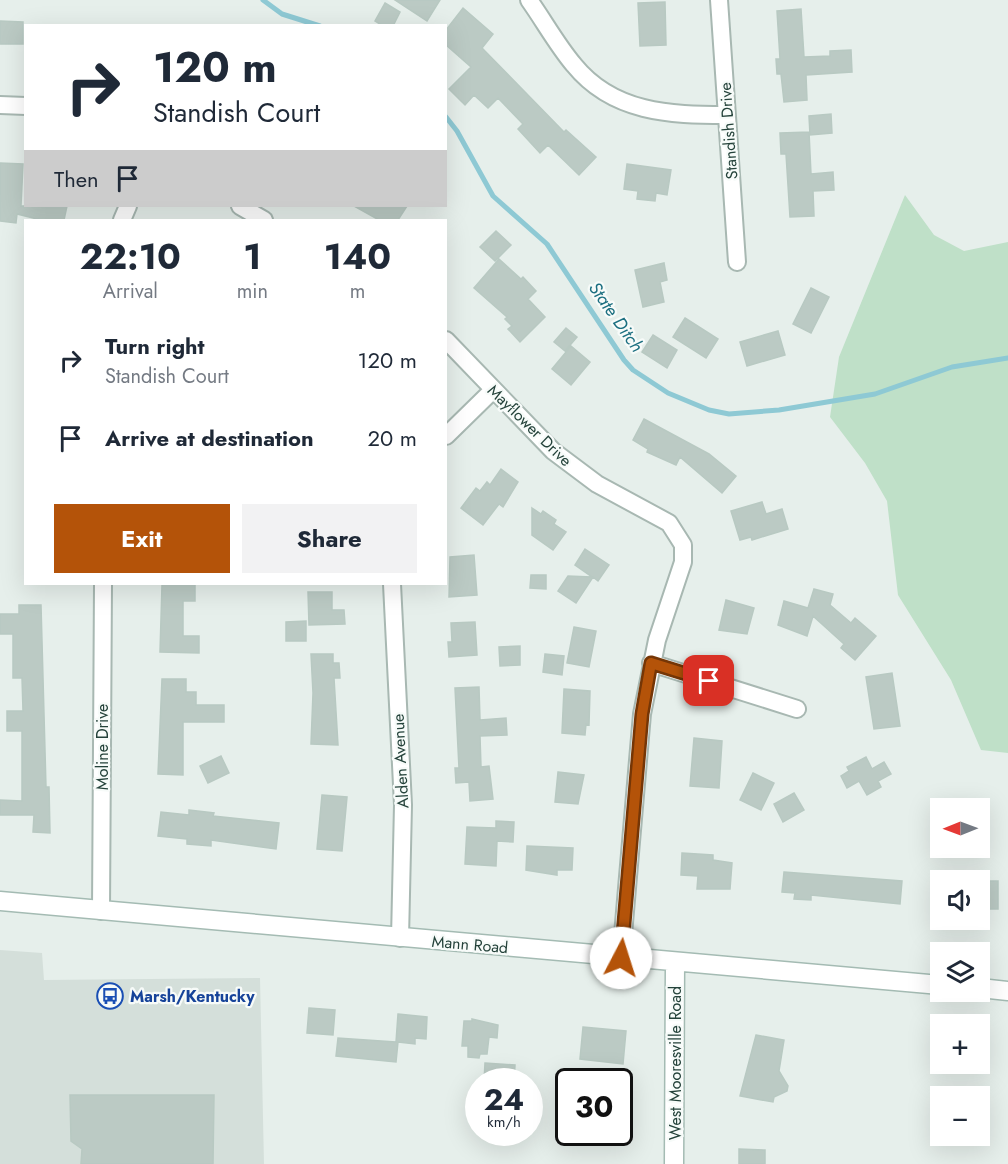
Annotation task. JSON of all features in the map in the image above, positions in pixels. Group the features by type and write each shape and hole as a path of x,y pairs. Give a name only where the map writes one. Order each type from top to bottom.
{"main road":[{"name":"Mann Road","path":"0,902 930,984"},
{"name":"West Mooresville Road","path":"674,1164 675,963"},
{"path":"990,989 1008,991"}],"street":[{"path":"529,0 572,63 589,80 614,98 651,112 726,115"},
{"name":"Standish Drive","path":"719,0 737,262"},
{"path":"0,105 24,106"},
{"path":"242,207 262,219"},
{"name":"Mayflower Drive","path":"447,341 493,390 566,461 611,493 669,523 680,539 683,562 666,609 651,663"},
{"path":"447,435 493,390"},
{"name":"Moline Drive","path":"101,911 103,585"},
{"name":"Alden Avenue","path":"392,585 403,805 400,938"},
{"path":"621,958 642,714 651,663 797,709"}],"shaded area":[{"path":"0,950 42,953 44,980 260,978 264,1164 0,1164"}],"green space":[{"path":"905,195 934,235 964,251 1008,242 1008,753 981,750 951,680 898,595 887,501 865,463 830,417 839,357"}],"building":[{"path":"395,0 440,0 427,21"},
{"path":"665,2 666,45 640,46 638,3"},
{"path":"385,3 400,12 394,24 380,24 375,21"},
{"path":"463,8 493,34 482,48 564,132 566,130 596,157 579,175 548,145 540,153 518,129 523,124 498,98 488,108 474,95 465,105 449,89 471,67 447,46 447,29"},
{"path":"801,9 804,57 830,56 830,51 851,50 852,72 806,75 807,100 784,102 781,74 777,74 776,59 780,59 777,11"},
{"path":"0,21 23,22 23,44 0,44"},
{"path":"831,114 832,133 810,135 809,116"},
{"path":"809,132 811,174 833,172 834,190 813,191 814,216 790,217 786,154 781,154 780,133"},
{"path":"0,163 23,164 21,206 67,207 64,219 37,219 17,214 16,223 0,221"},
{"path":"627,164 671,170 667,195 656,193 655,201 637,199 638,191 624,189"},
{"path":"356,207 406,207 399,219 377,219"},
{"path":"496,231 511,245 495,261 480,247"},
{"path":"499,259 521,279 523,277 536,291 528,299 545,317 520,342 508,329 512,326 505,319 507,317 474,288"},
{"path":"664,263 667,280 660,282 664,302 643,307 635,270"},
{"path":"811,288 829,297 811,333 793,324"},
{"path":"685,318 718,339 706,358 673,337"},
{"path":"566,328 577,337 565,351 554,342"},
{"path":"778,331 785,355 747,366 740,342"},
{"path":"653,335 677,350 667,368 642,352"},
{"path":"571,346 590,362 571,385 552,369"},
{"path":"644,419 709,454 736,476 722,493 680,457 676,465 647,452 648,449 633,440"},
{"path":"501,469 518,482 503,507 499,504 483,525 461,508 476,488 480,491 487,482 490,485"},
{"path":"762,502 766,514 782,509 788,529 752,540 751,537 740,540 731,511"},
{"path":"532,508 541,514 543,511 556,520 554,524 566,532 553,550 532,535"},
{"path":"585,549 609,565 598,581 593,577 576,603 558,591 568,576 592,577 575,565"},
{"path":"474,555 477,595 449,597 450,557"},
{"path":"531,575 546,575 546,589 530,588"},
{"path":"162,585 195,585 195,601 183,601 183,636 199,636 199,653 160,652"},
{"path":"814,589 833,594 830,605 851,623 855,618 876,636 855,660 841,648 844,644 813,616 807,636 778,625 784,601 808,608"},
{"path":"308,592 332,592 332,610 344,610 345,624 309,625"},
{"path":"726,600 754,608 747,634 719,630"},
{"path":"19,605 41,605 46,787 49,787 50,833 33,832 34,815 0,815 0,800 22,801 22,731 7,731 7,711 23,711 22,678 13,678 13,634 0,634 0,614 19,614"},
{"path":"306,621 306,641 286,641 286,622"},
{"path":"475,622 477,655 449,657 448,642 452,642 451,623"},
{"path":"574,627 596,631 589,667 567,663"},
{"path":"520,646 520,665 500,666 499,647"},
{"path":"311,654 333,654 333,663 339,663 340,678 334,678 338,745 311,744 313,693"},
{"path":"545,654 564,656 562,675 543,672"},
{"path":"892,673 900,726 874,729 866,677"},
{"path":"162,679 186,679 186,692 196,692 196,705 224,705 224,722 183,722 183,775 158,774"},
{"path":"479,687 480,720 506,718 507,735 480,736 481,767 489,766 493,799 470,801 469,782 456,783 455,768 459,768 455,688"},
{"path":"564,689 590,691 589,725 586,724 585,735 562,733"},
{"path":"694,738 722,741 719,788 690,786"},
{"path":"221,756 229,773 208,783 200,766"},
{"path":"866,757 872,769 884,762 891,774 878,781 881,787 867,795 859,781 847,788 841,776 849,771 847,767"},
{"path":"558,772 584,775 578,804 555,802"},
{"path":"753,773 774,783 761,810 740,800"},
{"path":"794,793 804,810 783,822 774,804"},
{"path":"322,795 347,797 342,851 317,849"},
{"path":"189,810 214,813 213,816 279,823 276,849 211,840 211,846 187,844 187,839 158,836 161,812 189,815"},
{"path":"496,821 514,822 513,842 497,841 496,866 465,864 467,827 496,828"},
{"path":"527,846 573,848 572,870 557,870 557,875 526,870"},
{"path":"682,853 713,855 713,860 732,863 730,889 697,889 698,876 681,875"},
{"path":"784,872 902,881 900,904 811,895 811,900 794,899 795,893 782,892"},
{"path":"990,881 998,881 998,909 990,909"},
{"path":"309,1008 335,1010 333,1035 307,1033"},
{"path":"398,1014 427,1017 426,1039 415,1038 415,1044 398,1042 396,1062 336,1056 338,1038 396,1042"},
{"path":"472,1019 498,1025 497,1038 489,1037 487,1054 480,1054 479,1058 468,1057 468,1046 462,1046 464,1021 472,1021"},
{"path":"583,1027 626,1031 623,1064 580,1059"},
{"path":"756,1035 784,1040 779,1071 788,1086 787,1091 774,1097 773,1102 740,1096"},
{"path":"485,1063 515,1065 515,1068 485,1068"},
{"path":"70,1095 214,1095 213,1164 81,1164 82,1149 71,1141"},
{"path":"739,1149 765,1150 765,1164 739,1164"}],"waterway":[{"name":"State Ditch","path":"263,0 282,14 314,24"},
{"name":"State Ditch","path":"447,118 457,131 493,196 547,244 624,360 633,370 668,393 709,410 729,414 779,410 875,394 952,367 1008,358"}],"place":[{"name":"Marsh/Kentucky","path":"110,996"}],"route":[{"path":"621,958 642,714 651,663 709,681"}]}
